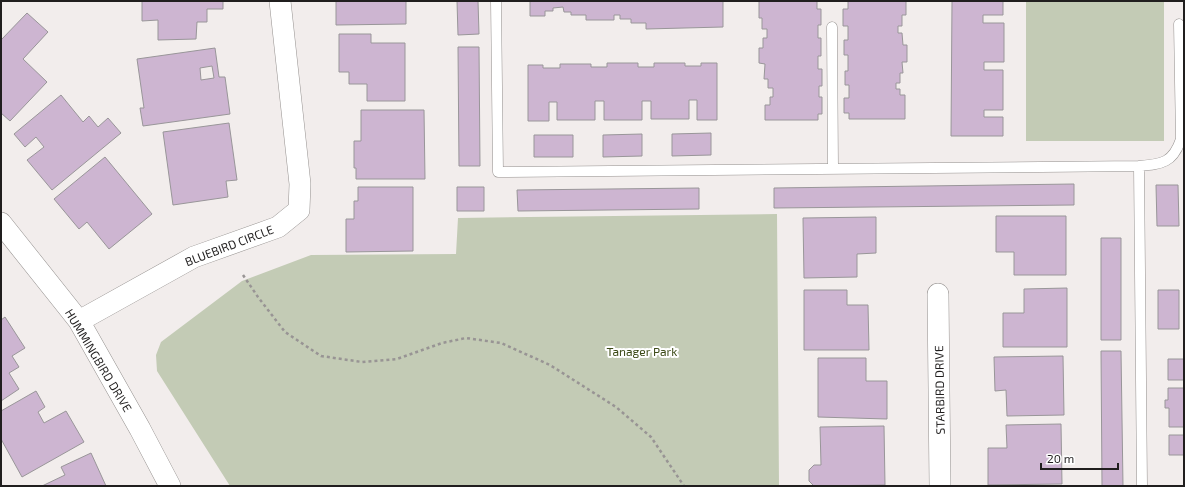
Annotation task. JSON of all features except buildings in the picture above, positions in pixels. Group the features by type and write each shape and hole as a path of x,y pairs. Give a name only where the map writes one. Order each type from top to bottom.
{"street":[{"name":"BLUEBIRD CIRCLE","path":"79,321 194,257 278,227 299,210 300,184 280,1"},
{"name":"HUMMINGBIRD DRIVE","path":"1,223 79,321 140,429 170,486"},
{"name":"STARBIRD DRIVE","path":"938,294 940,486"}],"lane":[{"path":"496,1 498,172 1139,166 1160,164 1170,159 1178,149 1181,139 1182,58 1178,24"},
{"path":"832,26 833,169"},
{"path":"1139,166 1142,486"}],"path":[{"path":"243,275 285,332 321,356 362,362 397,358 442,343 466,338 501,343 550,365 616,407 651,437 684,486"}],"green space":[{"path":"1026,1 1164,1 1164,141 1026,141"},
{"name":"Tanager Park","path":"777,214 779,486 230,486 157,371 156,355 161,342 242,281 311,255 456,254 458,218"}]}
